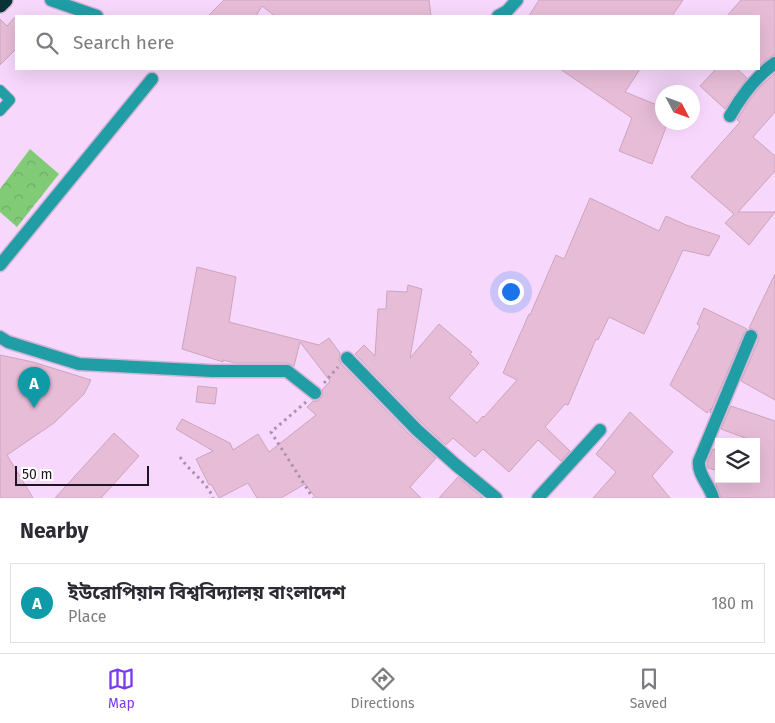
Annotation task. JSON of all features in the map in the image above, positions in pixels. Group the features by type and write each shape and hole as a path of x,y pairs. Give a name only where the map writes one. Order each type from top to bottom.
{"highway":[{"path":"0,5 5,0"}],"street":[{"path":"51,0 94,15"},
{"path":"500,15 507,11 517,0"},
{"path":"730,116 748,87 764,70 775,63"},
{"path":"0,264 152,79"},
{"path":"713,498 698,468 699,461 752,336"},
{"path":"0,337 8,342 78,364 212,371 288,371 315,393"},
{"path":"347,358 417,430 496,498"},
{"path":"538,498 600,430"}],"lane":[{"path":"0,90 10,100 0,111"}],"path":[{"path":"313,498 271,432 315,393 347,358"},
{"path":"180,457 187,467 210,490 213,498"}],"green space":[{"path":"30,149 59,174 17,227 0,212 0,189"}],"building":[{"path":"224,0 429,0 431,15 274,15 262,6 257,15 209,15"},
{"path":"539,0 683,0 673,15 530,15"},
{"path":"741,0 775,0 775,55 760,65 760,15 728,15"},
{"path":"15,17 15,50 0,65 0,19 7,26"},
{"path":"561,70 639,70 625,92 655,104 655,130 665,130 652,164 619,151 632,118"},
{"path":"715,70 738,70 747,78 725,109 700,86"},
{"path":"775,73 775,112 753,137 775,156 775,171 738,212 775,212 749,245 725,223 734,214 691,177 740,122 737,120 751,98"},
{"path":"590,198 659,231 666,216 720,236 709,256 683,250 644,334 609,317 598,340 596,339 568,405 565,404 545,427 570,451 561,461 538,440 509,472 483,449 475,457 453,438 446,445 355,354 364,345 375,356 378,309 386,309 387,291 407,292 408,285 422,289 410,358 439,324 472,352 470,354 479,363 449,398 477,423 517,380 503,373 556,255 564,259"},
{"path":"197,267 236,277 229,322 319,345 329,338 340,353 339,360 341,364 411,436 436,458 410,487 421,498 316,498 305,484 281,498 257,498 248,483 219,498 211,484 209,485 196,459 213,451 176,429 182,419 230,443 233,450 258,434 269,452 316,415 307,407 313,401 318,401 321,398 323,395 322,390 330,381 300,342 294,366 287,363 235,363 223,360 223,362 182,349"},
{"path":"775,274 775,400 741,381 759,339 757,331 749,328"},
{"path":"704,308 747,329 710,413 711,408 707,413 670,385 700,326 697,324"},
{"path":"0,355 33,362 91,380 84,394 54,423 7,455 33,498 0,498"},
{"path":"198,386 217,388 215,404 196,402"},
{"path":"731,406 775,421 775,498 721,498 716,483 760,483 760,438 745,438 721,429"},
{"path":"630,412 673,452 652,476 670,498 593,498 616,472 596,454"},
{"path":"114,433 139,456 101,498 55,498"},
{"path":"713,449 715,449 715,470 708,468 707,463"},
{"path":"458,477 483,498 439,498"}],"place":[{"name":"ইউরোপিয়ান বিশ্ববিদ্যালয় বাংলাদেশ","path":"34,408"}]}
